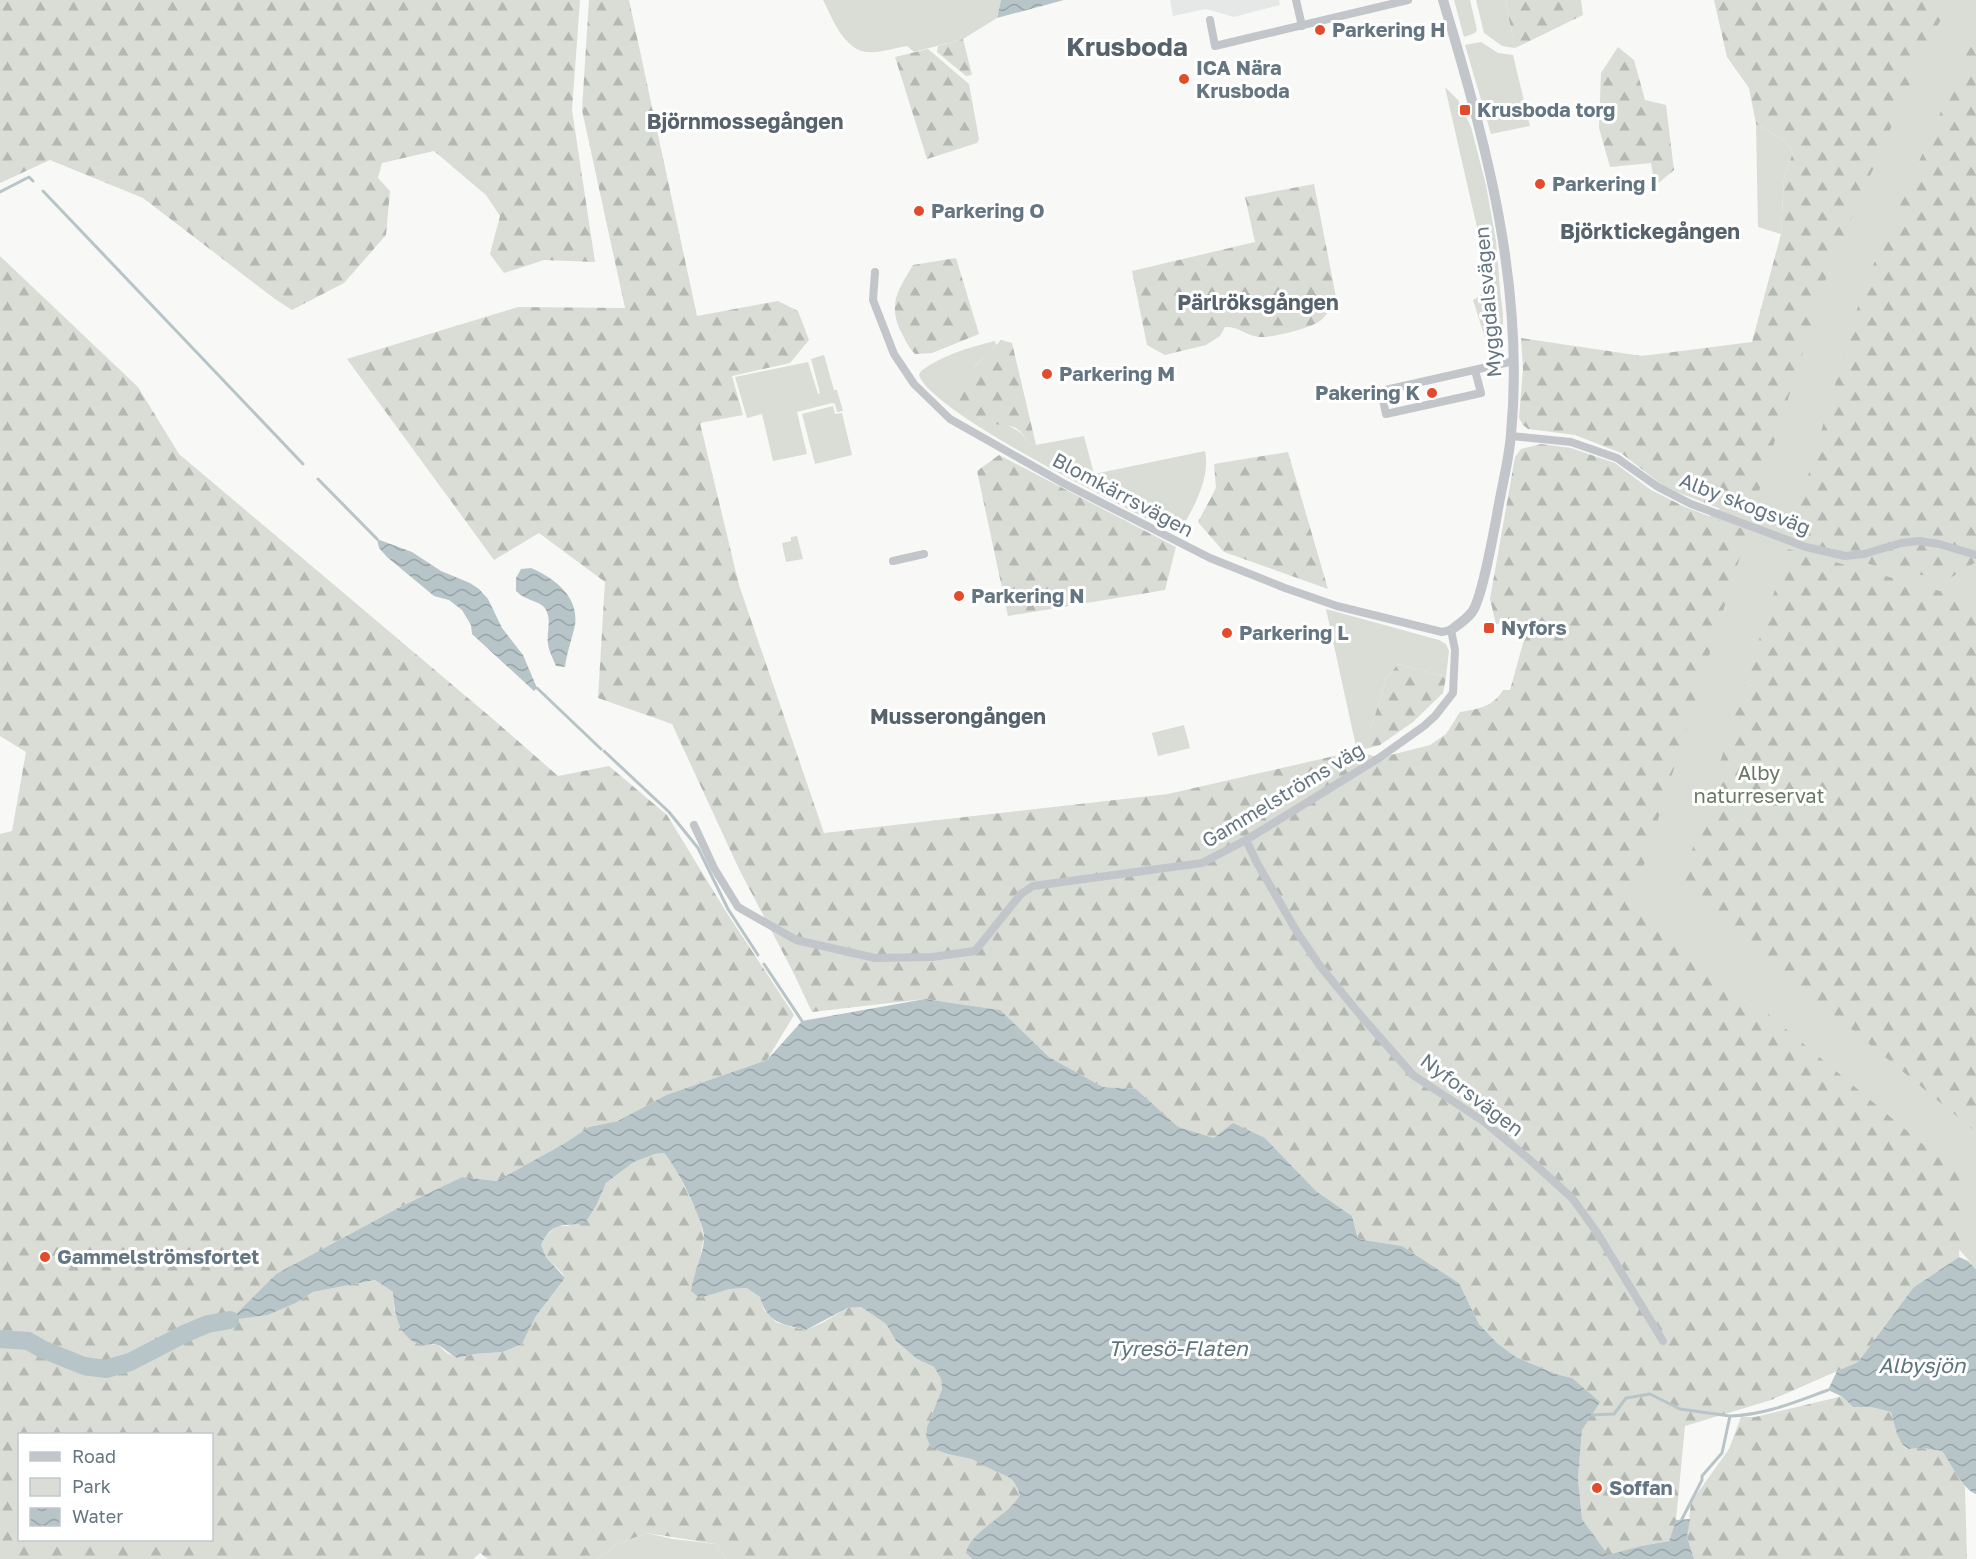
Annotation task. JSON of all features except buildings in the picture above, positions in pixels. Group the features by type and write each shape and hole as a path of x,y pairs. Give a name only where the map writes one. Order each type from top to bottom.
{"street":[{"path":"1296,0 1302,26"},
{"path":"1210,20 1215,46 1391,2 1408,0"},
{"name":"Myggdalsvägen","path":"1443,0 1488,164 1505,251 1514,361 1511,436 1494,532 1479,596 1472,612 1451,630"},
{"name":"Blomkärrsvägen","path":"875,272 873,300 894,354 914,384 933,404 970,431 1063,483 1210,558 1337,606 1432,630 1442,632 1451,630"},
{"path":"1475,370 1481,393 1386,414 1381,392 1475,370 1514,361"},
{"name":"Alby skogsväg","path":"1511,436 1571,442 1617,458 1658,487 1691,504 1806,547 1845,556 1864,554 1901,543 1919,541 1939,544 1976,555"},
{"path":"893,561 924,554"},
{"name":"Gammelströms väg","path":"694,825 714,868 738,907 796,940 874,958 932,957 975,951 1021,894 1033,886 1202,863 1246,840 1379,758 1425,726 1453,693 1455,650 1451,630"},
{"name":"Nyforsvägen","path":"1246,840 1297,932 1320,966 1362,1017 1413,1075 1483,1121 1572,1198 1596,1231 1663,1341"}],"shaded area":[{"path":"1170,0 1279,0 1280,5 1234,17 1206,9 1173,16"}],"green space":[{"path":"0,0 580,0 572,110 595,262 544,260 504,273 490,254 500,216 486,195 434,151 382,163 378,178 390,191 386,235 344,283 292,310 143,198 50,160 0,183"},
{"path":"589,0 629,0 697,316 778,301 798,311 809,340 790,363 732,376 743,415 700,423 739,585 824,833 1168,794 1356,751 1372,725 1386,679 1398,664 1446,677 1443,693 1413,722 1380,745 1358,751 1379,758 1430,745 1446,734 1460,712 1490,704 1503,690 1510,690 1527,629 1516,621 1496,624 1490,599 1515,457 1521,449 1541,444 1571,448 1615,463 1651,490 1685,507 1748,531 1633,900 1963,1178 1959,1257 1913,1288 1858,1362 1771,1400 1685,1426 1676,1520 1669,1541 1641,1546 1608,1556 1582,1519 1578,1478 1582,1430 1572,1378 1556,1374 1516,1357 1497,1343 1479,1324 1459,1283 1402,1246 1358,1239 1352,1216 1316,1191 1265,1138 1214,1138 1177,1127 1136,1089 1103,1087 1049,1057 999,1010 925,999 812,1012 739,869 672,724 598,698 605,582 539,533 494,560 347,359 518,307 625,308 582,110"},
{"path":"823,0 1001,0 997,18 963,39 914,52 907,46 864,52 847,41 837,28"},
{"path":"1454,0 1470,0 1477,30 1475,33 1464,37"},
{"path":"1476,0 1505,0 1515,48 1502,46 1484,33"},
{"path":"1505,0 1581,0 1583,15 1515,48"},
{"path":"1714,0 1953,0 1930,38 1827,275 1750,520 1666,488 1621,453 1575,435 1528,429 1519,418 1523,368 1521,338 1642,356 1752,342 1781,234 1784,178 1793,152 1785,141 1756,124 1749,88 1727,57"},
{"name":"Alby naturreservat","path":"1842,0 1976,0 1976,1269 1959,1249 1944,1212 1556,965 1588,611 1732,499"},
{"path":"1976,38 1976,562 1947,580 1872,565 1805,541 1793,527 1864,286 1966,55"},
{"path":"963,39 972,75 966,76 937,52 938,46"},
{"path":"1481,42 1498,53 1513,55 1530,126 1491,134 1465,45"},
{"path":"1618,47 1634,60 1645,100 1666,105 1674,170 1655,186 1651,163 1610,167 1599,128 1601,73"},
{"path":"928,49 969,84 979,139 977,143 927,159 895,57"},
{"path":"1445,87 1458,100 1471,127 1486,185 1496,241 1500,289 1491,289"},
{"path":"1756,124 1785,141 1793,152 1784,178 1781,234 1758,227"},
{"path":"1314,184 1336,297 1323,319 1300,329 1266,337 1225,327 1220,336 1206,345 1165,355 1147,345 1132,271 1255,242 1245,197"},
{"path":"0,256 138,387 179,454 558,776 609,766 667,815 725,910 794,1015 767,1060 666,1095 618,1121 589,1127 497,1181 462,1177 398,1208 276,1274 231,1319 268,1315 296,1303 313,1292 375,1280 393,1292 394,1309 418,1344 438,1345 457,1358 503,1352 522,1344 536,1316 565,1278 546,1257 541,1245 546,1236 556,1226 568,1226 597,1204 606,1183 634,1162 664,1153 671,1160 699,1216 704,1238 701,1251 700,1298 730,1289 748,1288 760,1297 764,1310 776,1322 806,1330 847,1308 861,1307 886,1324 896,1341 917,1359 934,1367 941,1379 942,1389 927,1427 926,1436 930,1446 947,1454 970,1458 1008,1476 1021,1495 1015,1506 970,1544 966,1553 972,1559 726,1559 716,1544 647,1533 615,1545 598,1559 488,1559 480,1553 473,1559 0,1559 0,834 12,831 26,752 0,736"},
{"path":"956,258 979,334 932,353 915,354 900,330 895,311 897,296 913,265"},
{"path":"1491,289 1500,289 1503,315 1494,334 1485,338 1473,300"},
{"path":"1503,315 1503,352 1492,359 1485,338 1494,334"},
{"path":"1001,340 1012,343 1036,445 1029,444 1016,428 985,421 959,406 962,387 972,370"},
{"path":"995,341 996,345 975,366 978,418 1013,428 1024,436 1029,444 1036,445 1084,436 1094,474 1205,451 1203,484 1178,534 1079,484 995,436 958,413 932,392 919,375 921,371 947,356"},
{"path":"824,355 843,411 837,412 835,404 832,403 797,412 807,454 773,461 762,414 747,418 735,377 808,362 818,394 820,393 811,359"},
{"path":"833,406 835,414 842,413 852,455 815,464 802,414"},
{"path":"1288,452 1328,589 1224,552 1198,522 1216,488 1214,464"},
{"path":"999,455 1176,547 1165,590 1008,616 977,471"},
{"path":"797,536 803,559 786,562 782,543 791,541 791,537"},
{"path":"1788,549 1976,601 1976,1132 1680,888"},
{"path":"1326,609 1439,640 1446,644 1449,651 1446,677 1398,664 1386,679 1372,725 1357,751"},
{"path":"1184,725 1190,748 1158,756 1152,733"},
{"path":"1843,1396 1853,1407 1871,1407 1891,1412 1899,1436 1907,1449 1922,1448 1942,1451 1965,1487 1967,1559 1694,1559 1687,1537 1691,1502 1729,1449 1741,1417 1755,1417"},
{"path":"647,1533 673,1539 716,1544 726,1559 598,1559 615,1545"}],"water":[{"path":"1001,0 1064,0 997,18"},
{"path":"377,539 412,552 441,571 479,589 488,599 502,628 523,655 537,688 534,691 472,634 471,625 462,610 449,600 434,596 387,557 379,548"},
{"path":"531,568 548,577 563,589 573,605 575,625 565,667 556,666 550,652 547,611 538,603 516,591 516,578 521,569"},
{"name":"Tyresö-Flaten","path":"925,999 1000,1010 1049,1057 1103,1087 1136,1089 1178,1127 1214,1138 1233,1123 1265,1138 1316,1191 1352,1216 1358,1239 1402,1246 1459,1283 1479,1324 1497,1343 1516,1357 1556,1374 1572,1378 1600,1402 1582,1430 1578,1478 1582,1519 1608,1555 1669,1541 1676,1520 1690,1519 1687,1537 1694,1559 972,1559 966,1553 969,1545 1015,1503 1020,1495 1015,1483 1004,1475 973,1460 943,1453 930,1446 926,1436 927,1427 942,1389 941,1379 934,1367 917,1359 896,1341 886,1324 861,1307 847,1308 806,1330 783,1324 771,1317 760,1297 747,1288 730,1289 700,1298 691,1291 704,1236 688,1192 664,1153 634,1162 606,1183 585,1223 559,1226 545,1237 541,1245 546,1257 565,1278 536,1316 522,1344 503,1352 457,1358 438,1345 421,1345 412,1341 406,1336 398,1322 393,1292 375,1280 313,1292 296,1303 268,1315 230,1320 276,1274 398,1208 462,1177 497,1181 589,1127 618,1121 666,1095 767,1060 802,1021"},
{"name":"Albysjön","path":"1959,1257 1968,1261 1976,1269 1976,1494 1962,1482 1942,1451 1922,1448 1908,1449 1902,1444 1891,1412 1871,1407 1853,1407 1843,1397 1828,1390 1837,1371 1858,1362 1913,1288"}],"waterway":[{"path":"0,192 29,177 33,181"},
{"path":"43,191 303,464"},
{"path":"318,479 377,539"},
{"path":"537,688 601,749"},
{"path":"604,751 669,812 698,848 728,909 758,955"},
{"path":"764,964 802,1021"},
{"path":"0,1339 28,1341 84,1366 106,1369 130,1362 208,1324 230,1320"},
{"path":"1682,1519 1702,1476 1722,1453 1730,1416 1768,1410 1828,1390"},
{"path":"1592,1415 1614,1414 1626,1398 1650,1394 1680,1409 1730,1416"}],"place":[{"name":"Parkering H","path":"1320,30"},
{"name":"ICA Nära Krusboda","path":"1184,79"},
{"name":"Krusboda torg","path":"1465,110"},
{"name":"Parkering I","path":"1540,184"},
{"name":"Parkering O","path":"919,211"},
{"name":"Parkering M","path":"1047,374"},
{"name":"Pakering K","path":"1432,393"},
{"name":"Parkering N","path":"959,596"},
{"name":"Nyfors","path":"1489,628"},
{"name":"Parkering L","path":"1227,633"},
{"name":"Gammelströmsfortet","path":"45,1257"},
{"name":"Soffan","path":"1597,1488"}],"district":[{"name":"Krusboda","path":"1127,47"},
{"name":"Björnmossegången","path":"745,122"},
{"name":"Björktickegången","path":"1650,232"},
{"name":"Pärlröksgången","path":"1258,303"},
{"name":"Musserongången","path":"958,717"}]}
